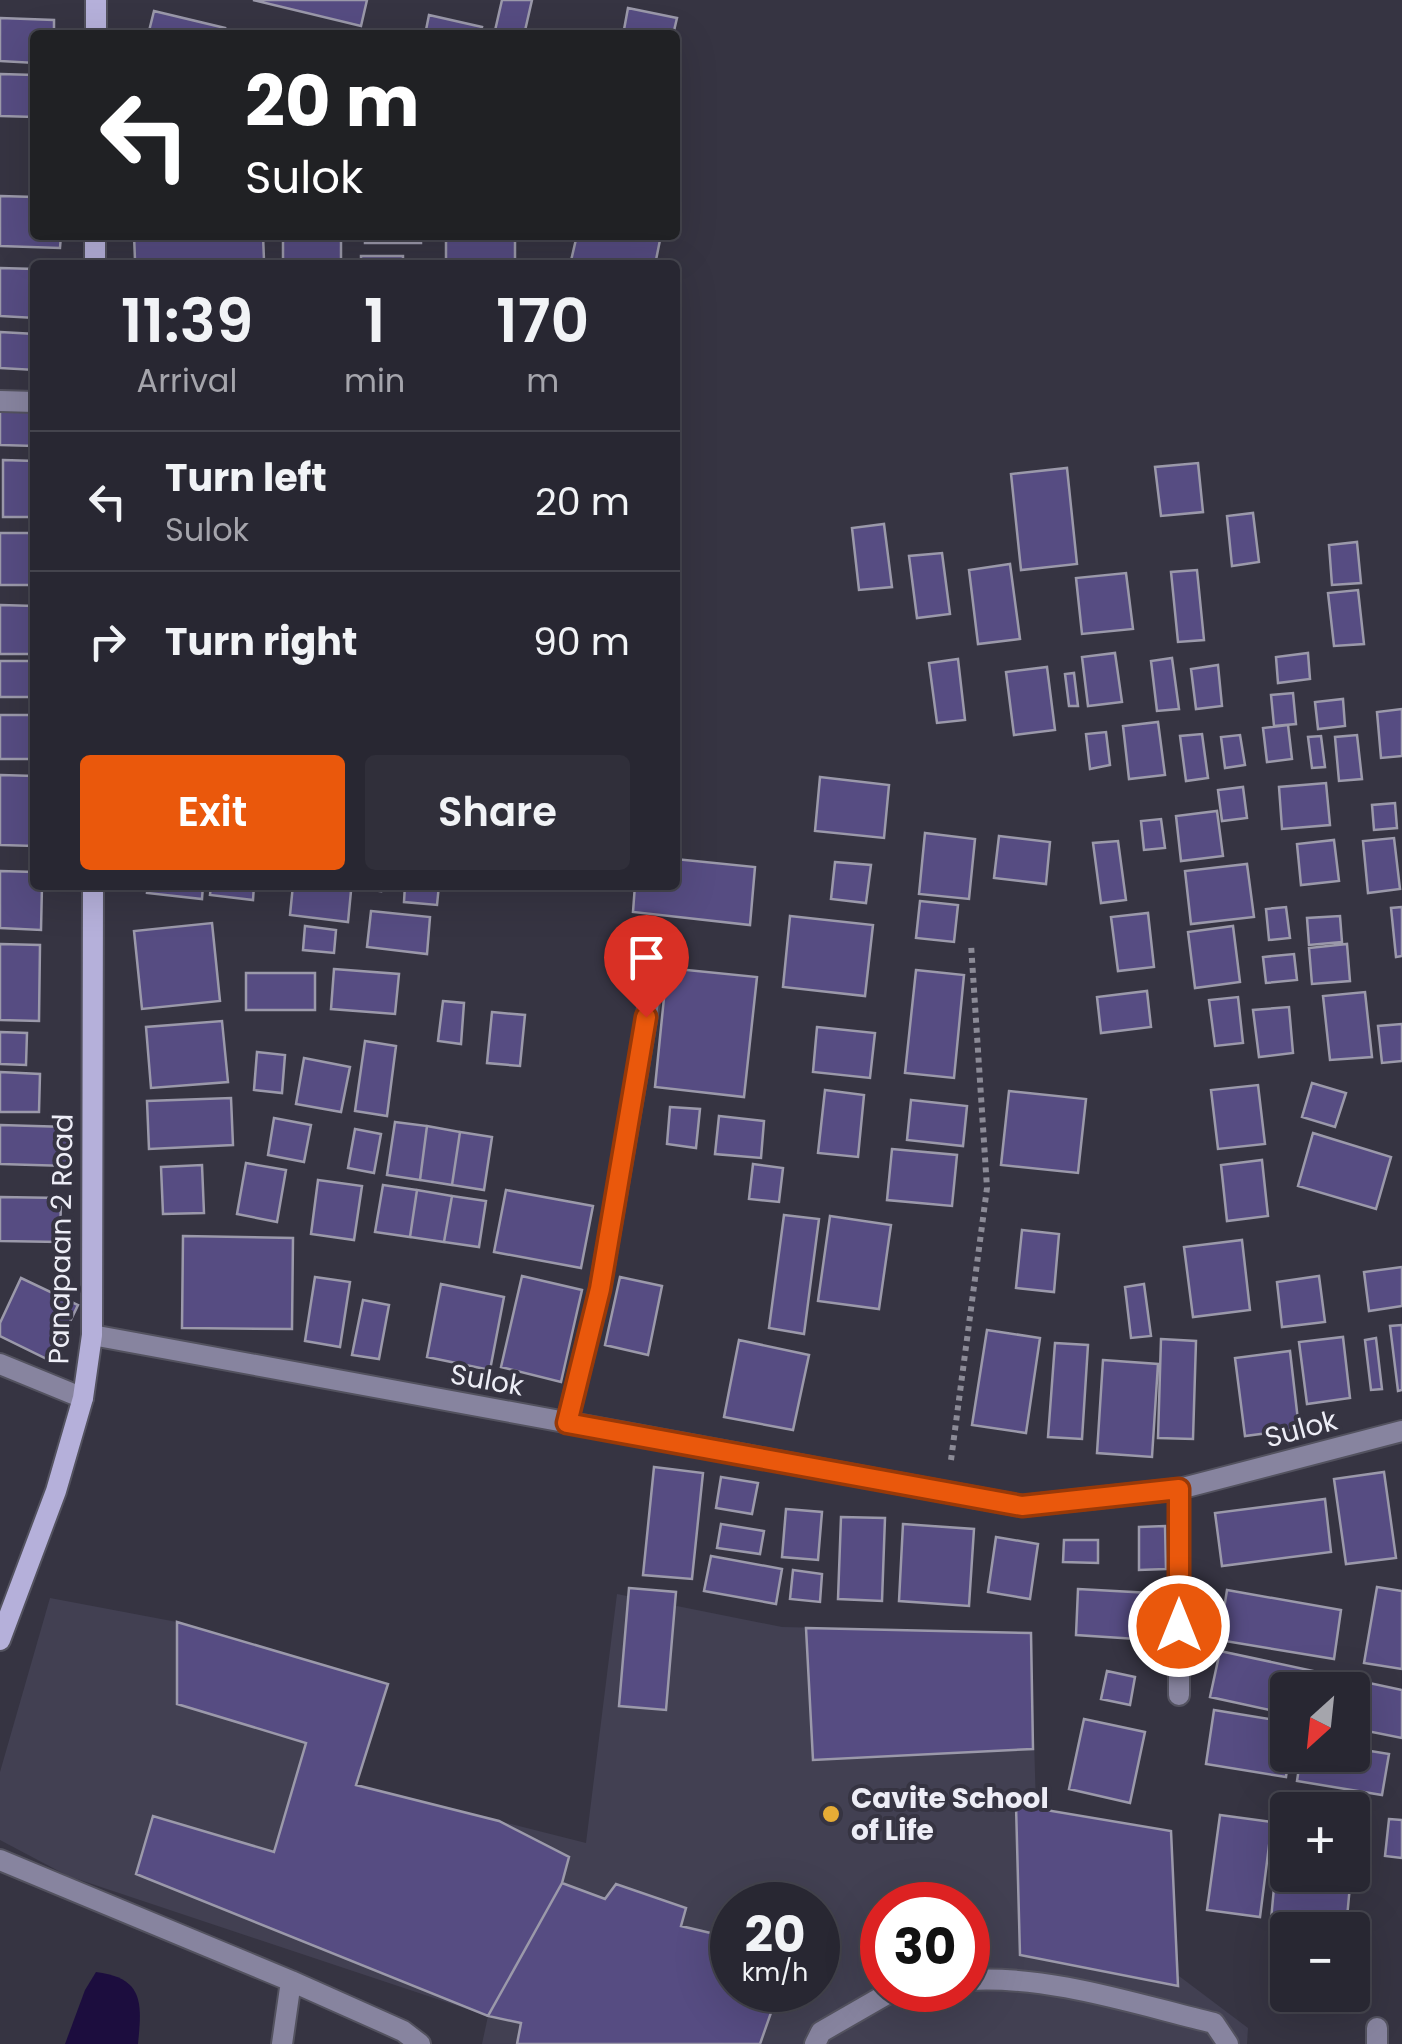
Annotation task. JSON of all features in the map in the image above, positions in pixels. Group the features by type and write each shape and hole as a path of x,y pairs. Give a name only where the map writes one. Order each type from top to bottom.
{"street":[{"path":"96,0 96,30"},
{"path":"0,401 30,402"},
{"name":"Panapaan 2 Road","path":"0,1640 56,1492 83,1398 92,1335 93,890"},
{"path":"567,1423 600,1289 652,978"},
{"name":"Sulok","path":"92,1335 1022,1506 1179,1489 1402,1431"},
{"path":"0,1364 83,1398"},
{"path":"1179,1489 1179,1695"},
{"path":"0,1860 291,1981 402,2031 420,2044"},
{"path":"990,1979 1078,1991 1214,2023 1228,2044"},
{"path":"282,2044 291,1981"},
{"path":"815,2044 822,2032 860,2010"}],"path":[{"path":"947,1492 987,1188 970,944"}],"shaded area":[{"name":"Cavite School of Life","path":"617,1594 782,1627 1031,1633 1036,1808 1171,1831 1179,1976 1248,2028 1247,2044 482,2044 488,2016 68,1876 0,1840 0,1772 50,1598 177,1622 388,1684 356,1785 586,1843"},
{"path":"96,1972 123,1980 136,1995 140,2016 138,2044 65,2044"}],"building":[{"path":"253,0 367,0 361,26"},
{"path":"502,0 532,0 525,30 495,30"},
{"path":"628,8 677,18 674,30 624,30"},
{"path":"154,11 225,28 224,30 149,30"},
{"path":"429,15 482,27 481,30 426,30"},
{"path":"0,18 54,20 54,30 30,30 30,63 0,61"},
{"path":"0,74 30,75 30,117 0,116"},
{"path":"0,196 30,197 30,240 61,240 60,248 0,246"},
{"path":"134,240 263,240 264,260 135,260"},
{"path":"283,240 341,240 341,260 283,260"},
{"path":"365,240 421,240 421,243"},
{"path":"446,240 515,240 515,260 446,260"},
{"path":"576,240 660,240 656,260 571,260"},
{"path":"361,256 403,256 403,260 361,260"},
{"path":"0,268 30,269 30,318 0,316"},
{"path":"0,332 30,334 30,370 0,368"},
{"path":"0,403 30,403 30,446 0,445"},
{"path":"3,460 30,461 30,517 3,517"},
{"path":"1198,463 1203,512 1161,516 1155,467"},
{"path":"1067,468 1077,564 1021,570 1011,474"},
{"path":"1253,513 1259,562 1232,566 1227,516"},
{"path":"884,524 892,587 859,590 852,528"},
{"path":"0,533 30,533 30,585 0,585"},
{"path":"1357,542 1361,583 1332,585 1329,545"},
{"path":"942,553 950,614 917,618 909,556"},
{"path":"1010,564 1020,639 978,644 969,570"},
{"path":"1197,570 1204,640 1178,642 1171,572"},
{"path":"1126,573 1133,629 1082,634 1076,578"},
{"path":"1358,590 1364,644 1334,646 1328,593"},
{"path":"0,605 30,606 30,654 0,654"},
{"path":"1115,653 1122,702 1088,706 1082,657"},
{"path":"1308,653 1310,679 1278,683 1276,657"},
{"path":"1172,658 1179,709 1157,711 1151,661"},
{"path":"958,659 965,720 937,723 929,663"},
{"path":"0,661 30,661 30,697 0,697"},
{"path":"1218,665 1222,706 1196,709 1191,669"},
{"path":"1047,667 1055,730 1014,735 1006,672"},
{"path":"1074,673 1078,706 1069,706 1065,674"},
{"path":"1293,693 1296,724 1274,726 1271,695"},
{"path":"1343,699 1345,726 1318,729 1315,702"},
{"path":"1402,709 1402,756 1381,758 1377,712"},
{"path":"0,715 30,715 30,759 0,759"},
{"path":"1158,722 1165,775 1129,779 1123,726"},
{"path":"1288,725 1292,759 1267,762 1263,728"},
{"path":"1106,732 1110,765 1090,769 1086,734"},
{"path":"1202,734 1208,778 1186,781 1180,736"},
{"path":"1240,735 1245,765 1225,768 1221,737"},
{"path":"1357,735 1362,779 1339,781 1335,737"},
{"path":"1321,736 1325,767 1312,768 1308,737"},
{"path":"0,775 30,776 30,846 0,845"},
{"path":"820,777 889,785 884,838 815,831"},
{"path":"1326,783 1330,825 1282,829 1279,787"},
{"path":"1243,787 1247,818 1222,821 1218,790"},
{"path":"1395,803 1397,828 1374,830 1372,805"},
{"path":"1217,811 1223,856 1181,861 1176,816"},
{"path":"1161,819 1165,848 1144,850 1141,821"},
{"path":"925,833 975,839 969,899 919,894"},
{"path":"999,836 1050,842 1046,884 994,878"},
{"path":"1394,838 1400,889 1368,893 1363,841"},
{"path":"1334,840 1339,881 1301,885 1297,844"},
{"path":"1118,841 1126,900 1101,903 1093,843"},
{"path":"680,860 755,867 750,925 633,912 635,890 680,890"},
{"path":"835,862 871,865 866,903 831,899"},
{"path":"1247,864 1254,917 1191,924 1185,871"},
{"path":"0,871 30,872 30,890 42,890 41,930 0,928"},
{"path":"147,890 203,890 202,899 147,893"},
{"path":"210,890 254,890 253,900 210,895"},
{"path":"292,890 351,891 348,922 290,915"},
{"path":"405,890 438,890 437,905 404,902"},
{"path":"920,901 958,905 954,942 916,938"},
{"path":"1286,907 1290,938 1269,940 1266,909"},
{"path":"1402,907 1402,956 1396,957 1391,908"},
{"path":"371,911 430,917 427,954 367,947"},
{"path":"1148,913 1154,967 1118,971 1111,917"},
{"path":"790,916 873,925 865,996 783,987"},
{"path":"1340,916 1342,942 1309,945 1307,918"},
{"path":"212,923 220,1001 142,1009 134,931"},
{"path":"305,926 336,930 334,953 303,950"},
{"path":"1233,926 1240,982 1195,988 1188,932"},
{"path":"0,944 40,945 39,1021 0,1020"},
{"path":"1347,944 1350,981 1312,984 1309,948"},
{"path":"1294,954 1297,980 1266,983 1263,957"},
{"path":"667,968 757,977 744,1097 655,1087"},
{"path":"334,969 399,974 395,1014 331,1009"},
{"path":"916,970 964,975 954,1078 905,1073"},
{"path":"246,973 315,973 315,1010 246,1010"},
{"path":"1147,991 1151,1027 1101,1033 1097,997"},
{"path":"1365,992 1372,1057 1330,1060 1323,996"},
{"path":"1238,997 1243,1043 1215,1046 1209,1000"},
{"path":"443,1001 464,1003 461,1044 438,1041"},
{"path":"1289,1007 1293,1053 1259,1057 1253,1010"},
{"path":"492,1012 525,1015 520,1066 487,1063"},
{"path":"222,1021 228,1082 151,1088 146,1027"},
{"path":"1402,1024 1402,1061 1382,1063 1378,1026"},
{"path":"817,1027 875,1033 870,1078 813,1072"},
{"path":"0,1032 27,1033 26,1065 0,1064"},
{"path":"365,1041 396,1046 387,1116 355,1111"},
{"path":"257,1052 285,1055 282,1093 254,1090"},
{"path":"304,1058 350,1067 341,1112 296,1104"},
{"path":"0,1072 40,1074 39,1112 0,1112"},
{"path":"1312,1083 1346,1093 1335,1127 1302,1117"},
{"path":"1258,1085 1265,1144 1218,1149 1211,1090"},
{"path":"825,1090 864,1095 858,1157 818,1153"},
{"path":"1009,1091 1086,1099 1078,1173 1001,1165"},
{"path":"231,1098 233,1145 149,1149 147,1101"},
{"path":"911,1100 967,1106 963,1146 907,1140"},
{"path":"670,1107 700,1109 696,1148 667,1144"},
{"path":"719,1116 764,1121 761,1158 715,1154"},
{"path":"274,1118 311,1125 304,1162 268,1155"},
{"path":"395,1122 427,1126 420,1180 387,1175"},
{"path":"0,1125 68,1127 67,1166 0,1164"},
{"path":"427,1126 460,1132 452,1185 420,1180"},
{"path":"355,1129 381,1134 374,1173 348,1168"},
{"path":"460,1132 492,1137 484,1190 452,1185"},
{"path":"1313,1133 1391,1157 1376,1209 1298,1186"},
{"path":"892,1149 957,1155 952,1206 887,1200"},
{"path":"1262,1160 1268,1216 1227,1221 1221,1165"},
{"path":"246,1163 286,1170 277,1222 237,1214"},
{"path":"753,1164 783,1168 779,1202 749,1199"},
{"path":"202,1165 204,1213 163,1214 161,1167"},
{"path":"318,1180 362,1186 354,1240 311,1234"},
{"path":"383,1185 417,1190 410,1237 375,1232"},
{"path":"417,1190 452,1196 444,1242 410,1237"},
{"path":"506,1190 593,1206 581,1268 494,1252"},
{"path":"452,1196 486,1201 479,1247 444,1242"},
{"path":"0,1197 61,1198 60,1242 0,1241"},
{"path":"784,1215 819,1219 804,1334 769,1328"},
{"path":"830,1216 891,1225 879,1309 818,1301"},
{"path":"1022,1230 1059,1234 1054,1292 1016,1288"},
{"path":"183,1236 293,1238 292,1329 182,1328"},
{"path":"1242,1240 1250,1310 1193,1317 1184,1247"},
{"path":"1402,1267 1402,1306 1369,1311 1364,1272"},
{"path":"522,1276 582,1290 561,1382 501,1367"},
{"path":"1319,1276 1325,1322 1282,1327 1277,1282"},
{"path":"315,1277 350,1282 340,1347 305,1341"},
{"path":"620,1277 662,1286 648,1355 605,1345"},
{"path":"21,1278 78,1305 51,1361 0,1336 0,1323"},
{"path":"441,1284 504,1297 490,1370 427,1357"},
{"path":"1144,1284 1151,1336 1131,1338 1125,1287"},
{"path":"363,1300 389,1305 379,1359 352,1355"},
{"path":"1402,1325 1402,1390 1398,1391 1390,1326"},
{"path":"987,1330 1040,1338 1026,1433 972,1425"},
{"path":"1343,1337 1350,1398 1307,1404 1299,1342"},
{"path":"1376,1338 1382,1389 1371,1390 1365,1340"},
{"path":"1161,1339 1196,1341 1193,1439 1158,1438"},
{"path":"739,1340 809,1355 793,1430 724,1417"},
{"path":"1055,1343 1088,1345 1082,1439 1048,1437"},
{"path":"1290,1351 1299,1429 1245,1436 1235,1358"},
{"path":"1103,1360 1158,1364 1152,1457 1097,1453"},
{"path":"654,1467 703,1473 692,1579 643,1575"},
{"path":"1384,1472 1396,1558 1346,1564 1334,1479"},
{"path":"721,1477 758,1483 752,1514 716,1508"},
{"path":"1325,1499 1331,1552 1222,1566 1215,1513"},
{"path":"786,1509 822,1512 818,1560 782,1557"},
{"path":"841,1517 885,1518 882,1601 838,1599"},
{"path":"721,1524 764,1531 760,1554 717,1548"},
{"path":"903,1524 974,1529 969,1606 899,1601"},
{"path":"1165,1526 1166,1569 1139,1570 1139,1527"},
{"path":"996,1537 1038,1544 1030,1599 988,1592"},
{"path":"1064,1540 1098,1540 1098,1563 1063,1562"},
{"path":"711,1556 782,1569 776,1604 704,1591"},
{"path":"793,1570 822,1574 820,1602 790,1599"},
{"path":"1377,1587 1402,1591 1402,1669 1364,1663"},
{"path":"629,1588 676,1592 666,1710 619,1706"},
{"path":"1078,1589 1169,1594 1167,1641 1076,1635"},
{"path":"1227,1590 1341,1610 1334,1659 1219,1640"},
{"path":"177,1622 388,1684 356,1785 499,1821 569,1857 562,1883 488,2016 136,1874 153,1816 274,1852 306,1743 177,1704"},
{"path":"806,1628 1031,1633 1033,1749 813,1760"},
{"path":"1220,1651 1318,1672 1270,1672 1270,1710 1210,1697"},
{"path":"1107,1671 1135,1677 1130,1705 1101,1699"},
{"path":"1370,1683 1402,1690 1402,1738 1370,1732"},
{"path":"1214,1710 1270,1719 1270,1772 1287,1772 1286,1777 1206,1764"},
{"path":"1084,1719 1145,1732 1130,1803 1069,1789"},
{"path":"1370,1751 1389,1754 1382,1795 1297,1781 1298,1772 1370,1772"},
{"path":"1016,1805 1171,1831 1178,1986 1020,1955"},
{"path":"1220,1815 1270,1822 1260,1917 1207,1910"},
{"path":"1389,1819 1402,1820 1402,1858 1385,1856"},
{"path":"562,1883 605,1899 616,1884 686,1908 681,1926 710,1933 710,2012 771,2012 760,2044 517,2044 521,2023 488,2016"},
{"path":"1274,1892 1349,1892 1348,1912 1272,1912"}],"place":[{"name":"Cavite School of Life","path":"831,1814"}],"route":[{"path":"646,1017 600,1289 567,1423 1022,1506 1179,1489 1179,1626"}]}
